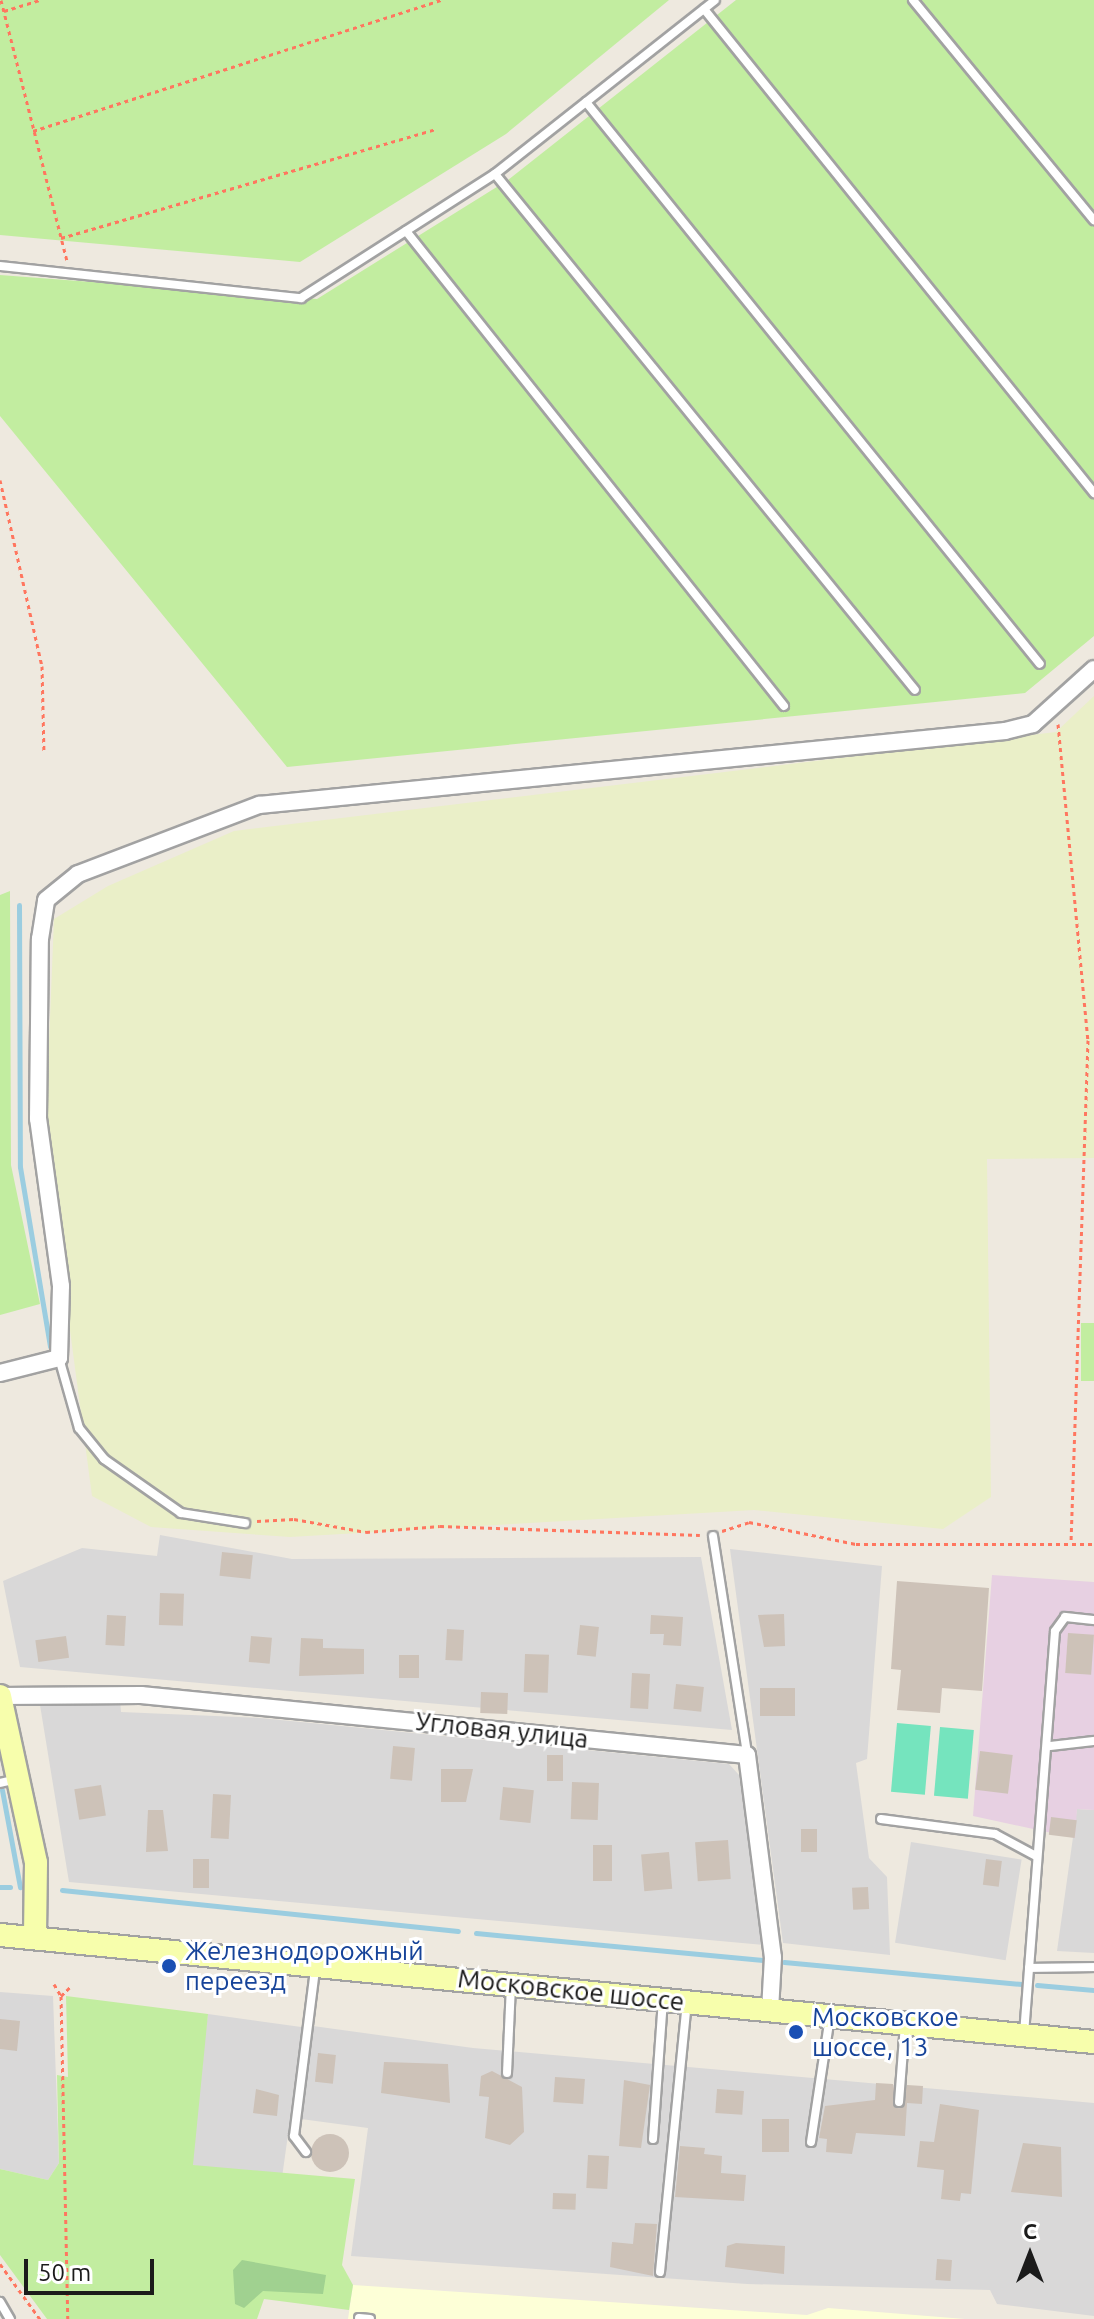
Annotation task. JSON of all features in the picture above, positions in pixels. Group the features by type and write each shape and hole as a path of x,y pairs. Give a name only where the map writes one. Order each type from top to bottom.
{"main road":[{"path":"0,1696 9,1781 38,1885 35,1938"},
{"name":"Московское шоссе","path":"0,1935 1094,2042"}],"street":[{"path":"0,1373 59,1358 62,1295 38,1119 40,939 46,900 78,874 259,805 1005,731 1056,706 1094,669"},
{"name":"Угловая улица","path":"0,1696 141,1695 747,1755"},
{"path":"747,1755 773,1957 770,2010"}],"lane":[{"path":"0,266 301,298 495,174 715,0"},
{"path":"913,0 1094,220"},
{"path":"704,9 1094,493"},
{"path":"586,102 1040,664"},
{"path":"495,174 915,690"},
{"path":"406,231 784,706"},
{"path":"59,1358 79,1428 104,1459 181,1513 245,1523"},
{"path":"713,1536 747,1755"},
{"path":"1024,2035 1036,1856 1050,1746 1055,1631 1065,1617 1094,1620"},
{"path":"1050,1746 1094,1741"},
{"path":"881,1819 995,1834 1036,1856"},
{"path":"306,2152 294,2136 315,1965"},
{"path":"1029,1968 1094,1967"},
{"path":"507,2073 511,1985"},
{"path":"653,2139 663,2000"},
{"path":"660,2272 687,2002"},
{"path":"811,2142 830,2016"},
{"path":"899,2102 905,2023"},
{"path":"0,2302 10,2319"},
{"path":"359,2318 370,2319"}],"path":[{"path":"1,0 69,272"},
{"path":"4,11 39,0"},
{"path":"33,131 441,0"},
{"path":"61,238 437,129"},
{"path":"0,480 42,666 44,751"},
{"path":"1056,706 1088,1040 1071,1542"},
{"path":"245,1523 294,1519 366,1532 440,1526 713,1536 749,1522 856,1544 1094,1544"},
{"path":"54,1984 61,1996 68,2319"},
{"path":"61,1996 72,1985"},
{"path":"0,2264 40,2319"}],"shaded area":[{"path":"1094,696 1094,1158 987,1159 991,1497 943,1529 754,1510 290,1537 151,1527 92,1496 45,1142 54,919 108,886 234,831 1056,732"},
{"path":"160,1535 292,1559 701,1557 732,1730 20,1667 3,1581 82,1548 157,1556"},
{"path":"730,1549 882,1566 867,1759 856,1763 869,1858 887,1877 890,1955 783,1943"},
{"path":"992,1575 1094,1582 1094,1810 1077,1809 1075,1838 973,1816"},
{"path":"39,1699 120,1700 121,1712 260,1718 729,1764 739,1775 765,1945 69,1882"},
{"path":"1077,1809 1094,1810 1094,1953 1057,1951"},
{"path":"911,1842 1022,1860 1006,1960 895,1943"},
{"path":"0,1992 53,1996 59,2163 48,2180 0,2169"},
{"path":"208,2014 303,2027 282,2178 187,2165"},
{"path":"313,2026 473,2048 1094,2103 1094,2316 997,2304 990,2290 747,2284 351,2256 368,2128 301,2119"},
{"path":"353,2285 807,2315 828,2308 965,2319 348,2319"}],"green space":[{"path":"0,0 669,0 506,134 300,262 0,235"},
{"path":"736,0 1094,0 1094,636 1025,693 287,767 0,416 0,275 317,299 508,180"},
{"path":"10,891 11,1165 40,1304 0,1315 0,895"},
{"path":"1081,1323 1094,1323 1094,1381 1081,1381"},
{"path":"897,1723 931,1726 925,1795 891,1792"},
{"path":"940,1727 974,1730 968,1799 934,1796"},
{"path":"66,1996 208,2014 193,2165 355,2179 342,2265 353,2285 349,2310 264,2299 257,2319 47,2319 0,2255 0,2169 48,2180 59,2163 57,2075 68,2077"},
{"path":"242,2260 326,2275 323,2294 263,2291 244,2308 235,2304 233,2270"}],"building":[{"path":"222,1552 253,1555 250,1579 219,1576"},
{"path":"897,1581 989,1588 982,1691 942,1688 940,1713 897,1710 901,1670 891,1669"},
{"path":"160,1593 184,1594 183,1626 159,1625"},
{"path":"784,1614 785,1646 764,1647 758,1615"},
{"path":"107,1615 126,1616 124,1646 105,1645"},
{"path":"651,1615 683,1617 681,1646 663,1645 664,1634 650,1634"},
{"path":"580,1625 599,1627 596,1657 577,1655"},
{"path":"447,1629 464,1630 462,1661 445,1660"},
{"path":"1068,1633 1094,1635 1091,1675 1065,1673"},
{"path":"66,1636 69,1658 38,1662 35,1640"},
{"path":"251,1636 272,1638 270,1664 249,1662"},
{"path":"301,1638 323,1639 323,1648 364,1649 364,1674 299,1676"},
{"path":"525,1654 549,1655 548,1693 524,1692"},
{"path":"399,1655 419,1655 419,1678 399,1678"},
{"path":"632,1673 650,1674 648,1709 630,1708"},
{"path":"676,1684 704,1687 701,1712 673,1709"},
{"path":"760,1688 795,1688 795,1716 760,1716"},
{"path":"481,1692 508,1693 507,1714 480,1713"},
{"path":"393,1746 415,1748 412,1781 390,1779"},
{"path":"980,1751 1013,1755 1008,1794 975,1790"},
{"path":"547,1755 563,1755 563,1781 547,1781"},
{"path":"441,1769 473,1769 466,1802 441,1802"},
{"path":"572,1782 599,1783 598,1820 571,1819"},
{"path":"101,1785 106,1816 79,1820 74,1789"},
{"path":"503,1787 534,1790 530,1823 500,1820"},
{"path":"213,1794 231,1795 229,1839 211,1838"},
{"path":"148,1810 163,1810 168,1851 146,1852"},
{"path":"1051,1817 1077,1820 1075,1838 1049,1835"},
{"path":"801,1829 817,1829 817,1852 801,1852"},
{"path":"728,1840 731,1879 698,1881 695,1842"},
{"path":"593,1845 612,1845 612,1881 593,1881"},
{"path":"669,1852 672,1889 644,1891 641,1854"},
{"path":"193,1859 209,1859 209,1888 193,1888"},
{"path":"986,1859 1002,1861 999,1887 983,1885"},
{"path":"868,1887 869,1909 853,1910 852,1888"},
{"path":"0,2019 20,2021 17,2051 0,2049"},
{"path":"318,2053 336,2055 333,2084 315,2082"},
{"path":"384,2062 448,2064 450,2103 381,2093"},
{"path":"492,2071 522,2087 524,2132 510,2145 485,2138 489,2097 479,2096 481,2076"},
{"path":"555,2077 585,2079 583,2104 553,2102"},
{"path":"624,2080 650,2085 641,2148 619,2146"},
{"path":"876,2083 893,2084 899,2109 907,2085 923,2086 922,2104 907,2103 905,2136 856,2133 852,2154 826,2152 827,2139 819,2138 825,2106 875,2100"},
{"path":"256,2089 279,2095 277,2116 253,2113"},
{"path":"717,2089 744,2091 742,2115 715,2113"},
{"path":"940,2104 979,2110 971,2194 961,2193 960,2201 941,2199 944,2170 917,2167 920,2141 934,2142"},
{"path":"762,2119 789,2119 789,2152 762,2152"},
{"path":"330,2134 343,2140 349,2153 343,2166 330,2172 317,2166 311,2153 317,2140"},
{"path":"1023,2143 1061,2147 1062,2197 1011,2192"},
{"path":"680,2146 705,2148 704,2154 722,2156 721,2173 746,2175 744,2201 675,2197"},
{"path":"588,2155 609,2156 607,2189 586,2188"},
{"path":"553,2193 576,2194 575,2210 552,2209"},
{"path":"635,2223 657,2224 653,2276 610,2267 612,2242 633,2244"},
{"path":"736,2243 785,2246 784,2274 725,2267 727,2246"},
{"path":"937,2259 952,2260 950,2281 936,2280"}],"waterway":[{"path":"19,905 20,1167 50,1347"},
{"path":"2,1790 20,1887"},
{"path":"0,1887 10,1887"},
{"path":"62,1890 458,1931"},
{"path":"476,1933 763,1960"},
{"path":"784,1962 1022,1984"},
{"path":"1037,1985 1094,1990"}],"place":[{"name":"Железнодорожный переезд","path":"169,1966"},
{"name":"Московское шоссе, 13","path":"796,2032"}]}
